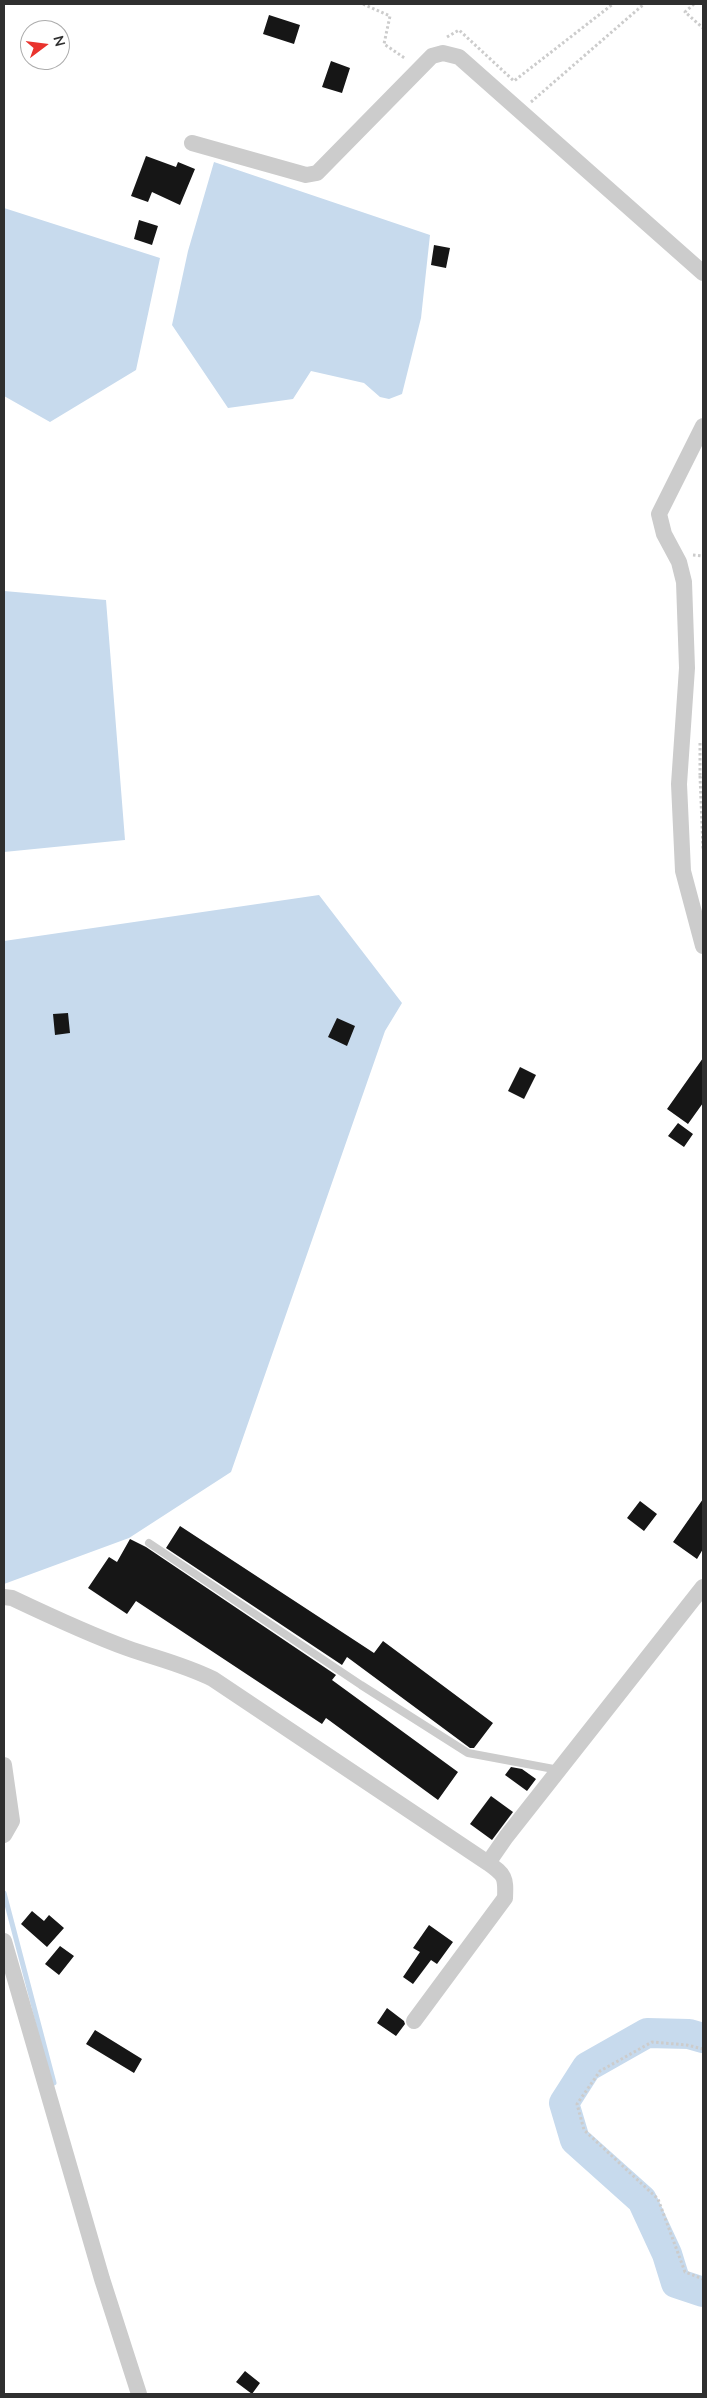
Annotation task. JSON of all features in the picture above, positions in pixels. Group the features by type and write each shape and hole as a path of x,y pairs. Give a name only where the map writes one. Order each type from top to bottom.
{"street":[{"path":"192,143 306,175 317,174 432,56 443,53 459,57 703,273"},
{"path":"703,426 660,514 664,534 679,562 684,582 687,668 679,784 683,871 703,946"},
{"path":"488,1863 703,1586"},
{"path":"4,1597 77,1629 129,1649 187,1666 213,1679 501,1872 505,1879 505,1898 414,2021"},
{"path":"4,1765 12,1821 6,1832"},
{"path":"4,1942 102,2280 139,2394"}],"lane":[{"path":"149,1543 361,1685 468,1753 559,1770"}],"path":[{"path":"362,4 390,16 384,44 407,59"},
{"path":"441,40 458,30 514,81 614,4"},
{"path":"521,111 644,4"},
{"path":"694,4 685,12 703,28"},
{"path":"700,776 703,849"},
{"path":"703,2049 687,2045 652,2042 600,2071 578,2104 584,2130 658,2199 685,2272 703,2278"}],"water":[{"path":"214,162 430,235 421,318 402,394 389,399 380,397 364,383 311,371 293,399 228,408 172,325 188,251"},
{"path":"4,208 160,258 136,370 50,422 4,396"},
{"path":"4,591 106,600 125,840 4,852"},
{"path":"319,895 402,1003 385,1031 231,1472 129,1538 4,1584 4,941"}],"building":[{"path":"269,15 300,25 294,44 263,34"},
{"path":"331,61 350,68 342,93 322,87"},
{"path":"146,156 176,167 178,162 195,169 180,205 152,192 148,202 131,196"},
{"path":"139,220 158,226 152,245 134,239"},
{"path":"434,245 450,248 446,268 431,265"},
{"path":"68,1013 70,1033 55,1035 53,1014"},
{"path":"337,1018 355,1026 347,1046 328,1037"},
{"path":"703,1058 703,1103 688,1124 667,1109"},
{"path":"520,1067 536,1075 524,1099 508,1091"},
{"path":"678,1123 693,1134 684,1147 668,1136"},
{"path":"703,1499 703,1549 697,1559 673,1542"},
{"path":"640,1501 657,1514 644,1531 627,1518"},
{"path":"180,1526 374,1653 383,1641 493,1723 474,1748 470,1748 347,1657 342,1665 166,1548"},
{"path":"130,1539 146,1547 336,1675 332,1680 458,1772 438,1800 326,1718 322,1724 136,1601 127,1614 88,1588 109,1557 117,1562"},
{"path":"511,1767 522,1769 536,1779 527,1791 505,1775"},
{"path":"491,1796 513,1812 492,1840 470,1824"},
{"path":"32,1911 44,1921 49,1915 64,1928 47,1947 21,1924"},
{"path":"429,1925 453,1942 437,1964 431,1960 413,1984 403,1977 420,1952 413,1948"},
{"path":"60,1946 74,1956 59,1975 45,1964"},
{"path":"387,2008 404,2021 405,2024 396,2036 377,2023"},
{"path":"95,2030 142,2059 134,2073 86,2044"},
{"path":"245,2371 260,2383 252,2394 236,2382"}],"waterway":[{"path":"4,1893 54,2083"},
{"path":"703,2038 689,2034 647,2033 587,2067 564,2103 575,2140 642,2200 667,2254 676,2283 703,2292"}]}
